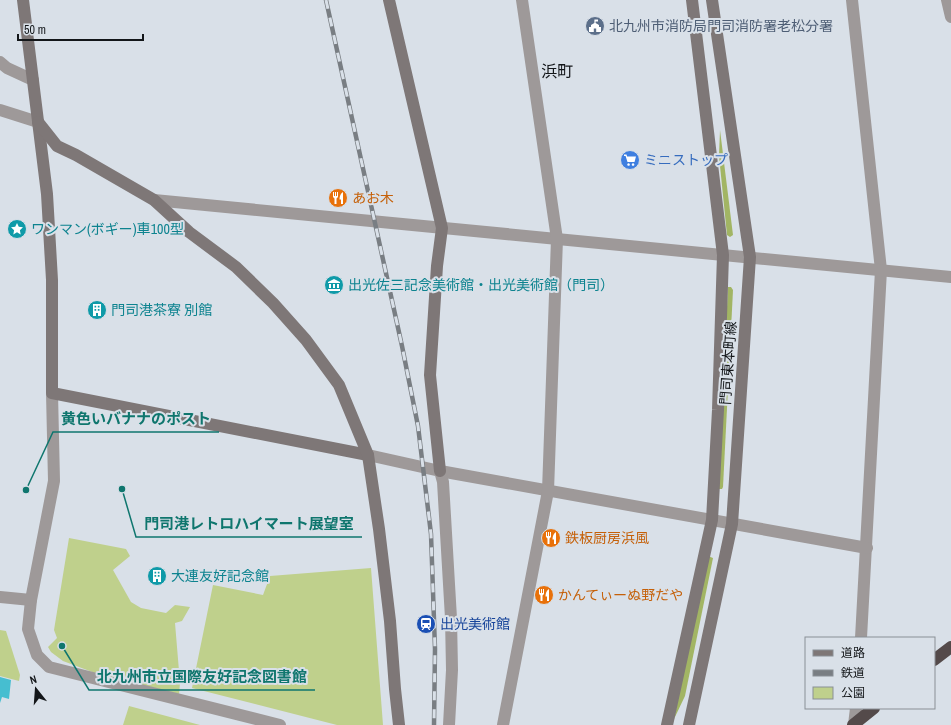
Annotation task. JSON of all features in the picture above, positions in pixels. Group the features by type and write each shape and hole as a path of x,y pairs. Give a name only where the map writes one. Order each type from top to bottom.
{"highway":[{"path":"935,659 951,647"},
{"path":"854,725 873,709"}],"street":[{"path":"23,0 47,194 52,280 54,481 31,600 28,629 37,655 49,667 280,725"},
{"path":"389,0 442,228 437,266 430,375 440,471 443,482 451,618 452,670 449,725"},
{"path":"503,725 548,491 557,239 522,0"},
{"name":"門司東本町線","path":"667,725 712,520 718,410 723,255 692,0"},
{"name":"門司東本町線","path":"689,725 732,524 750,257 712,0"},
{"path":"852,0 881,270 861,637"},
{"path":"947,0 951,17"},
{"path":"0,62 7,68 33,80"},
{"path":"0,110 38,122 57,146 76,155 154,200 189,232 236,267 273,304 306,340 338,385 368,455 386,583 395,689 400,725"},
{"path":"154,200 951,277"},
{"path":"52,393 368,455 440,471 867,548"},
{"path":"0,597 31,600"},
{"path":"854,725 856,709"}],"green space":[{"path":"720,130 733,235 730,237 727,235 719,156"},
{"path":"728,287 731,287 733,290 723,487 722,489 718,489"},
{"path":"69,538 126,549 130,556 113,570 131,602 141,608 166,613 175,605 190,607 182,621 175,623 180,683 179,694 95,673 63,661 51,652 48,647 57,638 54,630"},
{"path":"708,556 713,558 685,696 674,719"},
{"path":"371,568 383,725 337,725 192,688 213,585 263,595 270,576"},
{"path":"0,630 6,631 20,675 19,681 0,676"},
{"path":"129,706 200,725 123,725"}],"water":[{"path":"0,677 11,680 9,699 2,697 0,703"}],"railway":[{"path":"326,0 402,346 418,426 431,534 435,649 434,725"}],"place":[{"name":"北九州市消防局門司消防署老松分署","path":"595,26"},
{"name":"ミニストップ","path":"630,160"},
{"name":"あお木","path":"338,198"},
{"name":"ワンマン(ボギー)車100型","path":"17,229"},
{"name":"出光佐三記念美術館・出光美術館（門司）","path":"334,285"},
{"name":"門司港茶寮 別館","path":"97,310"},
{"name":"門司港レトロハイマート展望室","path":"122,489"},
{"name":"黄色いバナナのポスト","path":"26,490"},
{"name":"鉄板厨房浜風","path":"551,538"},
{"name":"大連友好記念館","path":"157,576"},
{"name":"かんてぃーぬ野だや","path":"544,595"},
{"name":"出光美術館","path":"426,624"},
{"name":"北九州市立国際友好記念図書館","path":"62,646"}],"district":[{"name":"浜町","path":"557,71"}]}
